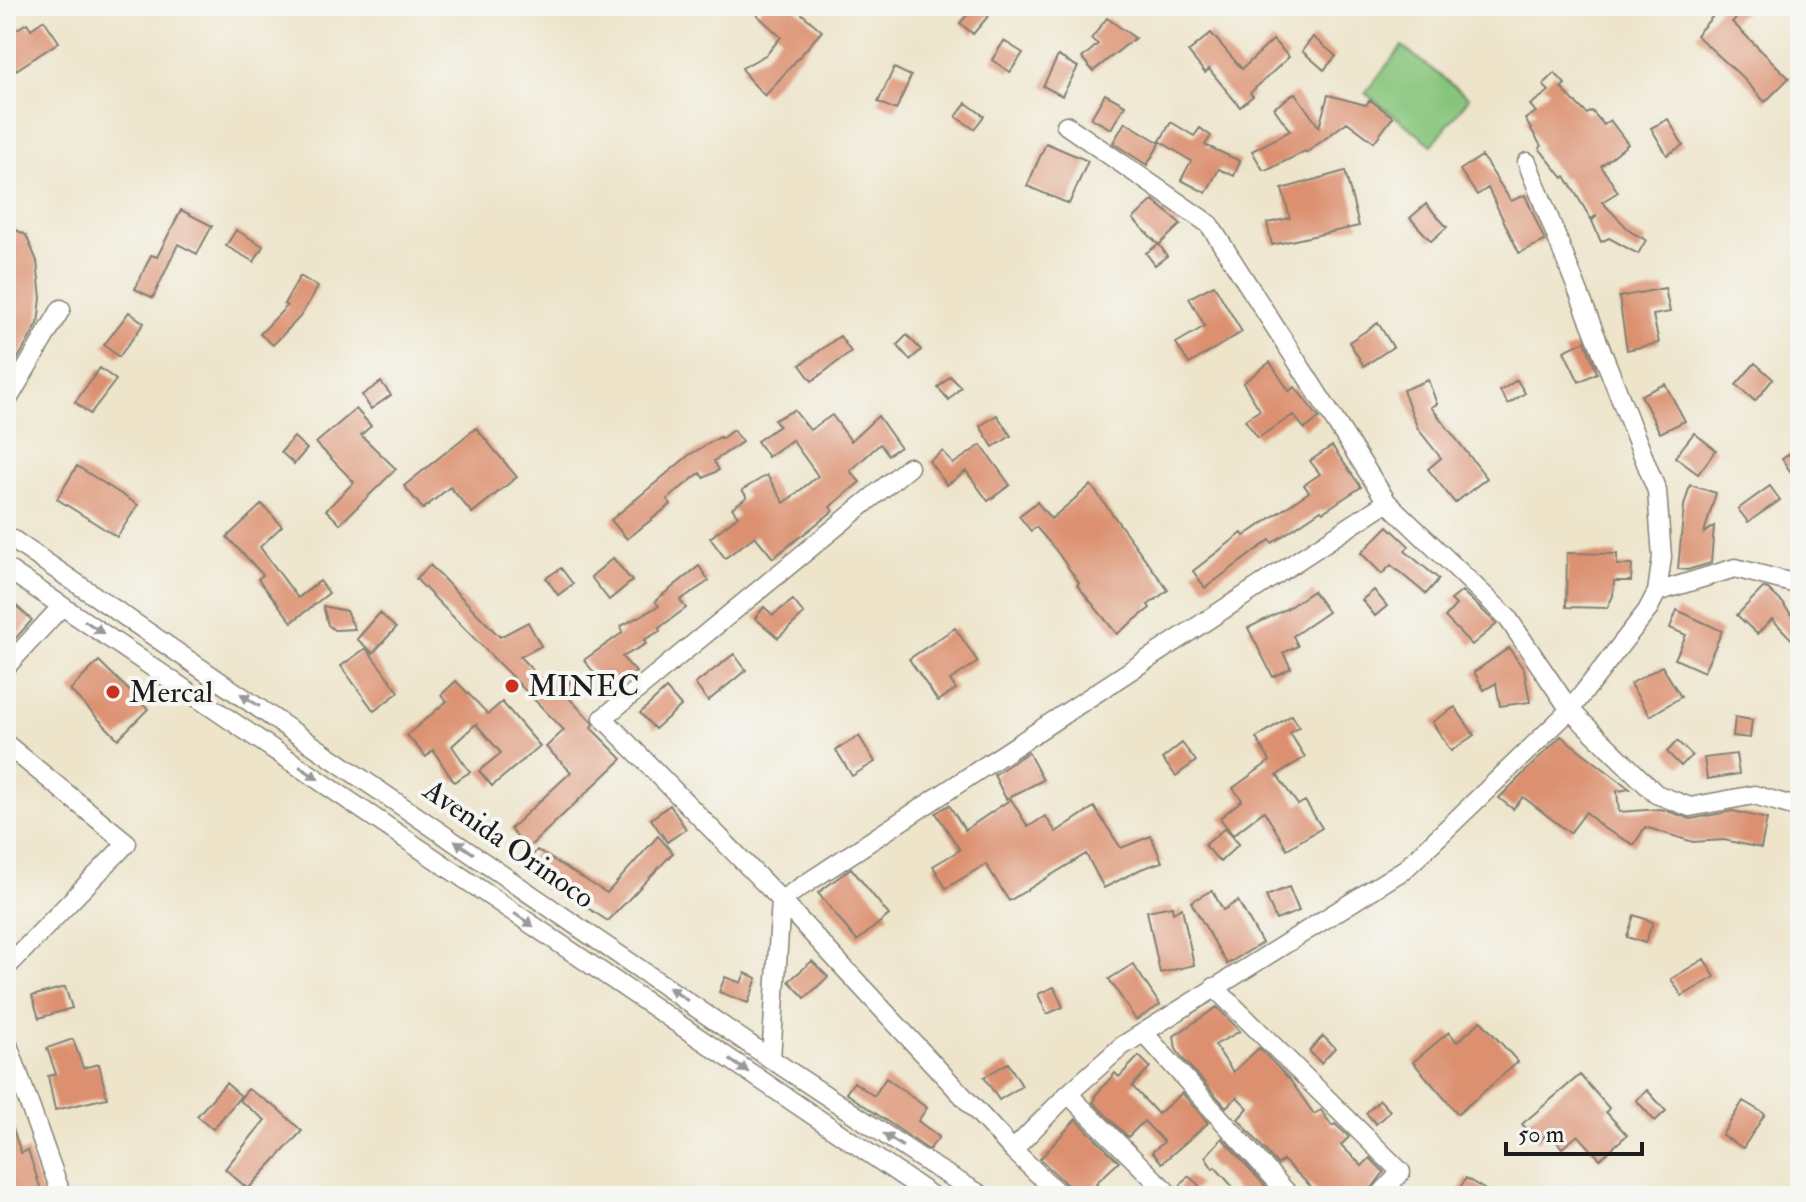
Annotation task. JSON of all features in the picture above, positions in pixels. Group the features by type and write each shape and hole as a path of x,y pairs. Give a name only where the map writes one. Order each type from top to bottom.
{"street":[{"path":"1066,125 1209,224 1387,502 1507,617 1570,710 1656,794 1690,807 1754,795 1800,808"},
{"path":"1013,1150 1068,1094 1122,1046 1405,869 1570,710 1647,611 1657,592 1662,557 1657,491 1527,162"},
{"path":"6,403 61,309"},
{"path":"909,467 603,718 781,900 1013,1150 1061,1196"},
{"path":"781,900 1387,502"},
{"name":"Avenida Orinoco","path":"6,535 771,1059 983,1196"},
{"name":"Avenida Orinoco","path":"6,568 928,1195"},
{"path":"1657,592 1735,568 1800,585"},
{"path":"6,667 62,606"},
{"path":"6,744 127,843 6,968"},
{"path":"771,1059 781,900"},
{"path":"1214,987 1401,1172 1379,1196"},
{"path":"1144,1033 1290,1196"},
{"path":"6,1039 62,1196"},
{"path":"1068,1094 1171,1196"},
{"path":"928,1195 931,1165"}],"green space":[{"path":"1402,46 1469,98 1432,145 1365,93"}],"building":[{"path":"763,6 793,6 822,31 765,96 742,68 767,54 781,37 756,14"},
{"path":"975,6 997,6 973,34 960,23"},
{"path":"1722,6 1752,6 1732,22 1789,78 1765,102 1696,35"},
{"path":"1107,18 1135,38 1093,71 1082,58 1098,44 1091,39"},
{"path":"44,20 59,42 16,70 6,54 6,36 27,23 31,29"},
{"path":"1211,33 1242,69 1273,40 1289,57 1250,93 1253,96 1240,107 1209,69 1205,73 1188,52"},
{"path":"1313,37 1336,56 1324,70 1302,51"},
{"path":"1004,41 1023,53 1010,72 992,60"},
{"path":"1058,56 1078,67 1062,96 1043,86"},
{"path":"894,68 911,76 896,110 878,102"},
{"path":"1555,73 1565,84 1561,88 1587,114 1592,111 1604,125 1610,120 1628,144 1601,166 1618,192 1602,202 1631,232 1646,240 1638,254 1609,238 1601,242 1592,221 1597,215 1591,219 1565,176 1563,178 1539,148 1541,146 1525,119 1536,112 1530,105 1549,91 1543,85"},
{"path":"1295,93 1319,127 1328,95 1366,105 1370,100 1393,117 1374,142 1347,122 1306,153 1263,170 1252,151 1290,131 1274,108"},
{"path":"1105,94 1125,105 1111,129 1091,118"},
{"path":"966,103 984,116 974,129 956,117"},
{"path":"1668,119 1683,145 1667,155 1651,128"},
{"path":"1125,122 1160,143 1147,165 1113,143"},
{"path":"1171,122 1194,136 1200,128 1211,136 1205,145 1240,161 1234,176 1219,169 1206,193 1181,180 1191,161 1160,141"},
{"path":"1046,143 1088,161 1069,204 1027,186"},
{"path":"1482,156 1511,201 1525,195 1545,241 1519,253 1488,188 1477,195 1460,170"},
{"path":"1345,171 1359,226 1272,245 1267,223 1290,218 1282,189"},
{"path":"1153,200 1181,224 1159,245 1133,219"},
{"path":"1426,204 1447,227 1431,241 1410,218"},
{"path":"181,210 212,226 197,254 178,244 153,298 135,289 151,255 157,257"},
{"path":"6,225 26,235 37,261 41,298 38,324 6,379 6,331 12,271 6,249"},
{"path":"236,230 263,246 254,262 226,246"},
{"path":"1159,244 1167,256 1155,265 1146,253"},
{"path":"300,276 318,287 300,317 273,345 260,334 287,306 284,304"},
{"path":"1214,285 1242,332 1189,364 1176,343 1205,326 1189,298"},
{"path":"1665,288 1670,312 1653,315 1659,343 1627,350 1619,297"},
{"path":"129,312 144,323 119,357 104,345"},
{"path":"1378,323 1393,347 1364,366 1349,342"},
{"path":"907,335 921,350 910,360 897,345"},
{"path":"840,336 851,352 812,381 800,365"},
{"path":"1585,341 1597,373 1579,382 1564,351"},
{"path":"1270,362 1289,391 1295,387 1319,418 1305,429 1293,415 1258,438 1245,420 1260,410 1243,383"},
{"path":"1755,363 1773,379 1755,401 1736,385"},
{"path":"100,368 116,380 90,414 75,402"},
{"path":"950,376 961,387 949,400 938,388"},
{"path":"1428,380 1437,404 1431,407 1487,478 1455,503 1428,469 1441,458 1418,429 1403,390"},
{"path":"1517,380 1525,393 1508,404 1500,391"},
{"path":"381,382 391,395 371,409 362,395"},
{"path":"1665,384 1685,421 1660,433 1641,395"},
{"path":"356,409 371,426 361,435 396,469 340,524 326,510 354,482 316,443"},
{"path":"794,410 810,430 832,415 851,441 878,416 900,447 888,455 880,444 850,471 860,482 830,507 833,511 773,558 755,536 725,558 710,538 738,516 732,508 747,497 742,490 767,475 784,503 818,476 792,440 768,457 757,441 779,426 774,420"},
{"path":"997,415 1011,436 993,447 980,426"},
{"path":"476,428 517,477 472,513 450,487 423,509 404,486"},
{"path":"733,430 742,442 714,461 719,470 704,478 700,473 667,499 671,504 627,539 611,520 689,455"},
{"path":"1694,433 1716,450 1698,474 1675,457"},
{"path":"294,437 307,449 294,464 281,452"},
{"path":"981,445 1010,485 988,501 966,471 947,485 929,461 943,451 953,464"},
{"path":"1332,446 1361,487 1272,543 1270,540 1205,588 1193,571 1242,533 1244,536 1309,492 1304,485 1320,474 1310,461"},
{"path":"1800,447 1800,486 1782,459"},
{"path":"77,466 138,505 117,537 57,499"},
{"path":"1091,485 1168,590 1117,634 1077,585 1079,583 1055,549 1036,527 1031,531 1019,516 1037,502 1051,519"},
{"path":"1690,485 1716,493 1704,533 1714,526 1711,563 1687,570 1678,569 1684,506"},
{"path":"1770,486 1780,500 1748,522 1738,509"},
{"path":"262,504 282,526 260,547 298,598 320,581 329,593 292,622 258,579 263,575 227,537"},
{"path":"1388,526 1409,546 1405,551 1439,579 1426,594 1391,565 1382,574 1361,553"},
{"path":"1567,553 1617,554 1617,565 1632,565 1631,581 1614,581 1613,596 1607,608 1566,607"},
{"path":"613,558 632,581 609,600 591,577"},
{"path":"430,565 500,637 528,622 541,646 520,657 545,683 558,671 575,688 567,696 593,723 591,728 622,759 528,848 510,829 571,772 546,747 564,730 416,579"},
{"path":"699,566 709,581 680,600 686,608 659,628 660,631 644,640 646,644 622,657 636,672 611,694 584,660 622,633 621,626 659,606 655,601"},
{"path":"561,568 573,584 558,595 546,578"},
{"path":"1763,588 1785,605 1800,624 1800,648 1772,619 1757,634 1737,615"},
{"path":"1374,590 1387,606 1375,616 1362,600"},
{"path":"1313,591 1328,612 1293,636 1298,646 1283,653 1291,668 1273,677 1248,628 1288,608"},
{"path":"1462,591 1497,624 1472,645 1445,617 1456,605 1451,600"},
{"path":"793,600 804,614 778,638 755,618 764,607 773,615"},
{"path":"13,603 32,620 6,649 6,611"},
{"path":"323,606 346,611 355,629 334,630 328,625"},
{"path":"1677,610 1722,631 1704,672 1675,659 1686,635 1670,628"},
{"path":"380,613 396,628 373,653 357,639"},
{"path":"955,628 978,662 950,680 956,689 938,701 909,659"},
{"path":"366,648 399,692 374,711 341,666"},
{"path":"1509,648 1524,670 1530,702 1500,706 1496,683 1484,690 1474,672"},
{"path":"734,654 746,670 708,701 695,684"},
{"path":"99,661 148,709 118,739 70,690"},
{"path":"1662,666 1681,697 1650,716 1630,684"},
{"path":"456,681 488,714 502,702 540,746 492,786 479,771 501,753 476,724 452,746 470,772 454,782 433,750 426,757 407,735 447,701 441,695"},
{"path":"666,689 681,706 655,729 640,713"},
{"path":"1455,707 1474,735 1451,751 1432,722"},
{"path":"1292,715 1299,727 1290,733 1305,757 1277,775 1298,805 1305,801 1322,828 1287,849 1264,811 1233,835 1220,818 1242,800 1233,788 1270,761 1256,738"},
{"path":"1735,717 1752,720 1750,738 1733,736"},
{"path":"859,736 875,762 852,776 836,750"},
{"path":"1561,736 1630,789 1617,791 1619,812 1661,809 1691,819 1733,811 1767,819 1761,848 1724,840 1693,842 1645,827 1634,845 1603,828 1586,812 1570,833 1523,797 1513,809 1499,798"},
{"path":"1677,741 1692,755 1681,766 1667,752"},
{"path":"1182,743 1196,761 1176,776 1162,759"},
{"path":"1028,752 1043,780 1006,799 994,775"},
{"path":"1736,754 1739,774 1707,779 1704,758"},
{"path":"1011,799 1028,827 1045,816 1056,832 1094,807 1121,848 1151,836 1162,862 1104,888 1086,854 1009,901 986,864 946,888 933,866 960,850 936,813 949,805 965,830"},
{"path":"670,805 686,829 667,842 651,819"},
{"path":"1225,828 1239,844 1220,862 1205,845"},
{"path":"658,836 673,853 608,921 523,866 537,850 607,893"},
{"path":"851,868 889,915 857,941 818,893"},
{"path":"1289,887 1299,911 1276,920 1266,896"},
{"path":"1212,890 1223,910 1238,901 1262,943 1227,964 1191,902"},
{"path":"1172,906 1173,913 1182,908 1194,965 1160,973 1147,911"},
{"path":"1634,915 1653,922 1645,943 1627,937"},
{"path":"1704,959 1715,977 1682,996 1671,979"},
{"path":"812,961 828,977 805,998 789,981"},
{"path":"1133,964 1160,1005 1136,1020 1109,979"},
{"path":"745,973 757,978 748,1003 719,992 725,977 741,983"},
{"path":"65,987 72,1008 39,1018 32,996"},
{"path":"1054,987 1063,1007 1047,1014 1038,994"},
{"path":"1217,1007 1240,1031 1215,1045 1233,1072 1259,1048 1290,1080 1314,1114 1321,1110 1332,1126 1335,1124 1349,1137 1341,1145 1362,1166 1370,1158 1384,1172 1366,1196 1321,1196 1283,1160 1278,1165 1238,1119 1248,1108 1237,1097 1226,1107 1183,1059 1176,1049 1174,1036"},
{"path":"1481,1021 1518,1062 1458,1114 1413,1062 1449,1032 1457,1042"},
{"path":"1323,1036 1335,1048 1321,1063 1309,1051"},
{"path":"73,1039 83,1068 99,1064 107,1098 55,1110 48,1076 56,1074 47,1048"},
{"path":"1139,1056 1150,1067 1132,1086 1158,1114 1182,1093 1208,1123 1162,1163 1152,1152 1164,1142 1144,1121 1128,1137 1093,1102 1115,1073 1119,1077"},
{"path":"1008,1063 1022,1086 999,1100 984,1077"},
{"path":"1580,1075 1609,1108 1606,1112 1627,1135 1600,1159 1578,1135 1562,1148 1549,1132 1538,1142 1522,1124"},
{"path":"886,1078 927,1108 918,1121 939,1137 929,1150 846,1093 854,1082 874,1096"},
{"path":"226,1083 241,1096 213,1129 197,1116"},
{"path":"248,1089 277,1108 302,1131 248,1189 225,1169 265,1120 239,1100"},
{"path":"1647,1090 1666,1111 1655,1121 1636,1100"},
{"path":"1380,1100 1390,1111 1376,1124 1366,1113"},
{"path":"1743,1101 1765,1114 1743,1148 1722,1135"},
{"path":"6,1117 9,1117 21,1153 28,1150 43,1196 8,1196"},
{"path":"1076,1119 1119,1162 1096,1183 1110,1196 1073,1196 1069,1187 1040,1159"},
{"path":"1222,1138 1274,1196 1241,1196 1215,1167 1213,1169 1205,1157"},
{"path":"1188,1176 1199,1185 1189,1196 1183,1196 1179,1187"},
{"path":"1466,1178 1495,1196 1455,1196"}],"place":[{"name":"MINEC","path":"512,686"},
{"name":"Mercal","path":"113,692"}]}
